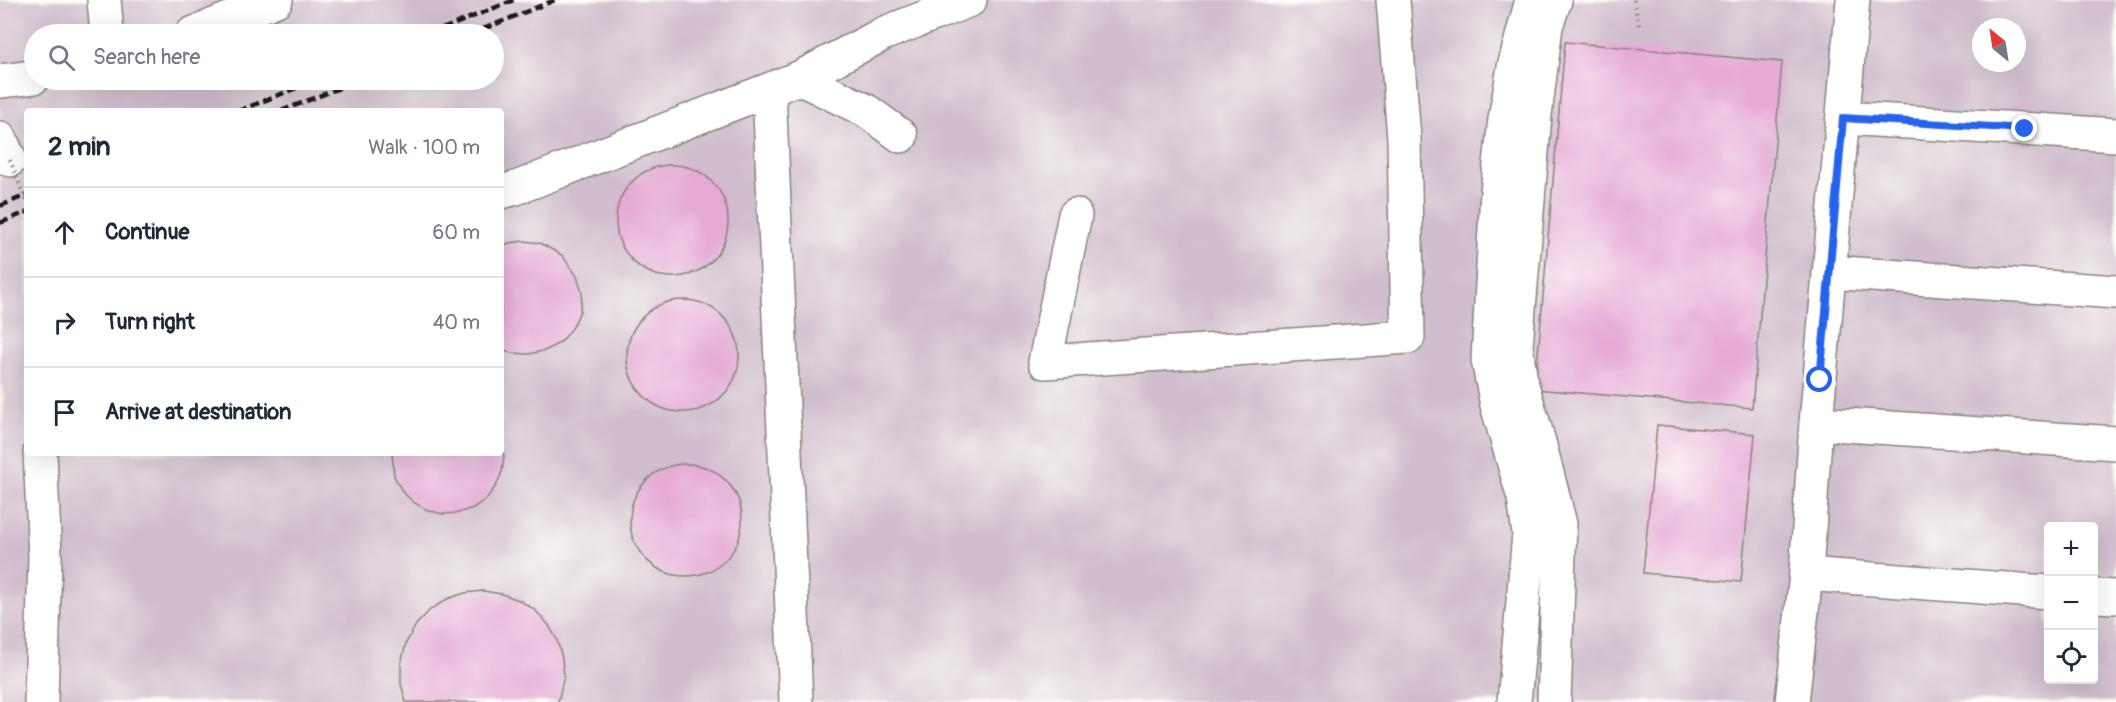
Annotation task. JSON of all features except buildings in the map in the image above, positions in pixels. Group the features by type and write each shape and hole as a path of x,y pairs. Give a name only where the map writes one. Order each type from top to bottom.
{"lane":[{"path":"104,0 106,24"},
{"path":"217,24 276,0"},
{"path":"504,191 799,78 885,33 970,0"},
{"path":"1075,216 1045,362 1408,336 1404,138 1393,0"},
{"path":"1514,702 1529,534 1524,498 1497,405 1488,360 1497,192 1505,119 1514,67 1532,0"},
{"path":"1554,702 1560,524 1521,382 1516,346 1535,115 1546,26 1555,0"},
{"path":"1792,702 1806,574 1816,423 1853,0"},
{"path":"0,81 24,78"},
{"path":"799,78 867,111 901,136"},
{"path":"769,90 796,702"},
{"path":"1843,118 2116,135"},
{"path":"1830,272 2116,291"},
{"path":"1816,423 2116,443"},
{"path":"40,456 45,557 41,702"},
{"path":"1806,574 2044,592"},
{"path":"2098,596 2116,597"}],"path":[{"path":"1634,0 1640,26"},
{"path":"5,149 24,196"}],"shaded area":[{"path":"0,0 2116,0 2116,702 0,702 0,494 4,400 0,377"}],"railway":[{"path":"455,24 514,0"},
{"path":"496,24 555,0"},
{"path":"246,108 292,90"},
{"path":"289,108 335,90"},
{"path":"0,206 24,196"},
{"path":"0,223 24,213"}],"route":[{"path":"1820,380 1843,118 2025,129"}]}
